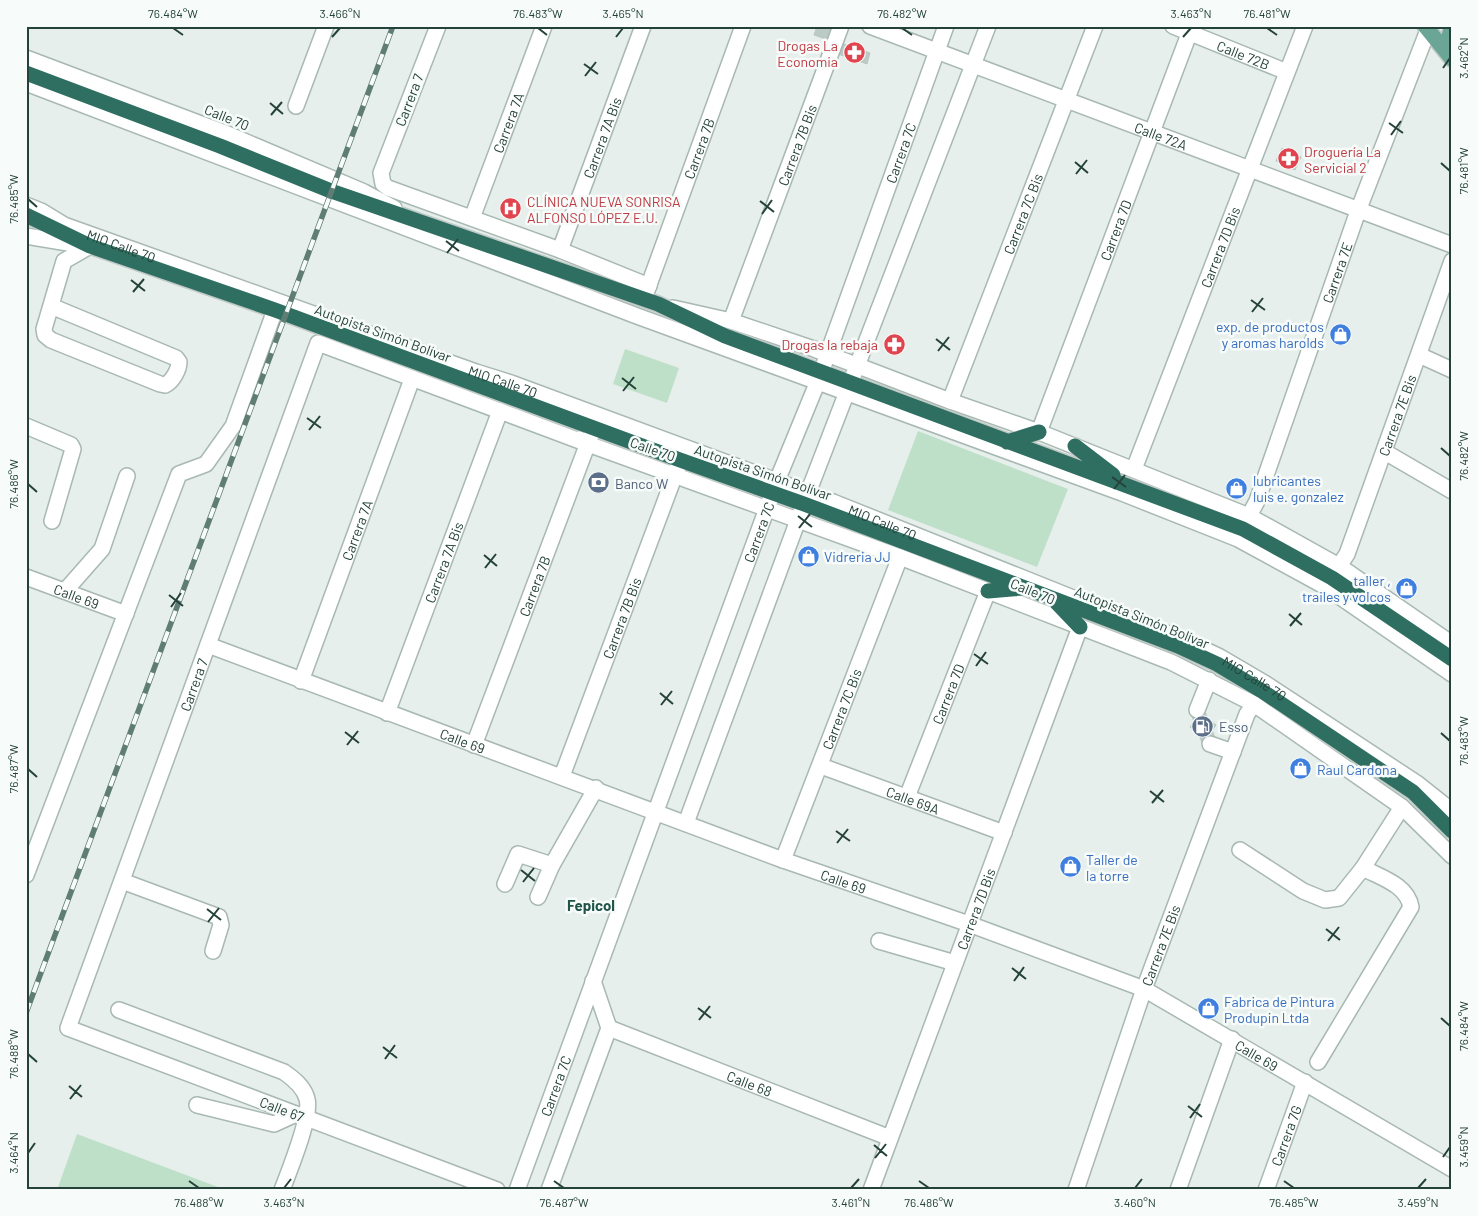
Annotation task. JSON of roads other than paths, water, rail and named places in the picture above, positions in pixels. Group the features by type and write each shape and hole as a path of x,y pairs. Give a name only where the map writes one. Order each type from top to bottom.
{"highway":[{"path":"26,72 331,191 651,297 725,336 819,376 1007,442 1243,529 1332,578 1452,660"},
{"name":"Autopista Simón Bolívar","path":"26,215 90,246 275,310 594,428 678,467 775,487 806,498 1055,600 1178,646 1217,664 1262,691 1413,792 1452,831"},
{"path":"1007,442 1039,432"},
{"path":"1075,446 1126,485"},
{"path":"988,591 1024,587"},
{"path":"1055,600 1080,627"}],"main road":[{"path":"1451,53 1452,27"},
{"path":"1427,28 1451,53"}],"street":[{"path":"296,106 326,26"},
{"name":"Carrera 7","path":"438,26 381,174 383,184 388,188 472,218"},
{"name":"Carrera 7A","path":"472,218 544,26"},
{"name":"Carrera 7A Bis","path":"560,250 643,26"},
{"name":"Carrera 7B","path":"651,297 743,26"},
{"name":"Carrera 7B Bis","path":"731,321 841,26"},
{"name":"Calle 72A","path":"870,26 937,50 1152,134 1452,245"},
{"name":"Carrera 7C","path":"517,1190 775,487 828,353 946,26"},
{"path":"686,823 806,498 988,26"},
{"name":"Carrera 7C Bis","path":"950,401 1096,26"},
{"name":"Calle 72B","path":"1173,26 1191,30 1287,72"},
{"name":"Carrera 7D Bis","path":"1134,469 1305,26"},
{"name":"Carrera 7E","path":"1249,516 1256,501 1358,211 1427,28"},
{"name":"Carrera 7D","path":"1039,432 1191,30"},
{"name":"Calle 70","path":"26,58 234,137 364,192 410,218"},
{"path":"26,83 637,316 819,376"},
{"name":"MIO Calle 70","path":"26,205 41,211 64,225 511,383 775,487"},
{"path":"472,218 560,250 651,297 828,353 950,401 1039,432 1249,516 1339,566 1452,644"},
{"path":"26,236 90,246"},
{"path":"51,306 176,358 179,366 170,383 165,386 51,340 44,335 44,329 64,261 90,246"},
{"name":"Carrera 7E Bis","path":"1339,566 1347,554 1385,452 1452,262"},
{"path":"26,875 179,474 206,464 233,426 275,310"},
{"name":"Carrera 7","path":"68,1028 318,343"},
{"name":"Calle 70","path":"318,343 588,444 678,467 767,509 900,557 1171,662 1254,704 1402,808 1452,856"},
{"path":"1419,355 1452,370"},
{"name":"Carrera 7A","path":"301,681 412,379"},
{"path":"849,387 1003,451 1122,493 1238,540 1326,587 1452,674"},
{"name":"Calle 70","path":"506,396 588,444"},
{"name":"Carrera 7A Bis","path":"388,713 500,411"},
{"path":"27,427 71,445 73,449 52,520"},
{"name":"Carrera 7B","path":"474,745 594,428"},
{"path":"1385,452 1452,491"},
{"name":"Carrera 7B Bis","path":"562,776 678,467"},
{"path":"65,591 102,549 127,476"},
{"name":"MIO Calle 70","path":"806,498 1182,639 1220,657 1266,684 1418,784 1452,811"},
{"name":"Carrera 7C Bis","path":"783,860 900,557"},
{"name":"Calle 69","path":"26,577 126,614"},
{"name":"Carrera 7D","path":"907,797 988,591"},
{"name":"Carrera 7D Bis","path":"871,1190 1080,627"},
{"name":"Calle 69","path":"208,645 474,745 596,788 783,860 969,924 1144,989 1452,1169"},
{"path":"1197,710 1209,680"},
{"name":"Carrera 7E Bis","path":"1076,1190 1144,989 1247,714 1254,704"},
{"path":"1210,744 1233,752"},
{"name":"Calle 69A","path":"820,766 1004,833"},
{"path":"538,898 552,866 596,788"},
{"path":"1240,850 1303,891 1325,900 1339,898 1363,868 1402,808"},
{"path":"505,884 518,854 552,866"},
{"path":"1318,1062 1411,907 1409,897 1401,888 1363,868"},
{"path":"122,881 219,917 221,925 212,950"},
{"path":"879,941 955,963"},
{"path":"549,1190 609,1028 593,982"},
{"path":"118,1010 284,1072 298,1083 308,1099 301,1116 282,1190"},
{"name":"Calle 67","path":"68,1028 497,1190"},
{"name":"Calle 68","path":"609,1028 890,1138"},
{"path":"1178,1190 1232,1039"},
{"name":"Carrera 7G","path":"1266,1190 1305,1082"},
{"path":"197,1105 274,1124 301,1116"}],"tunnel":[{"path":"1197,710 1210,744"}],"railway":[{"path":"26,1013 393,26"}],"place":[{"name":"Drogas La Economia","path":"854,53"},
{"name":"Droguería La Servicial 2","path":"1288,159"},
{"name":"CLÍNICA NUEVA SONRISA ALFONSO LÓPEZ E.U.","path":"511,209"},
{"name":"exp. de productos y aromas harolds","path":"1340,334"},
{"name":"Drogas la rebaja","path":"894,344"},
{"name":"Banco W","path":"599,483"},
{"name":"lubricantes luis e. gonzalez","path":"1237,488"},
{"name":"Vidreria JJ","path":"808,556"},
{"name":"taller , trailes y volcos","path":"1407,588"},
{"name":"Esso","path":"1203,726"},
{"name":"Raul Cardona","path":"1301,769"},
{"name":"Taller de la torre","path":"1070,867"},
{"name":"Fabrica de Pintura Produpin Ltda","path":"1208,1009"}],"district":[{"name":"Fepicol","path":"591,905"}]}
